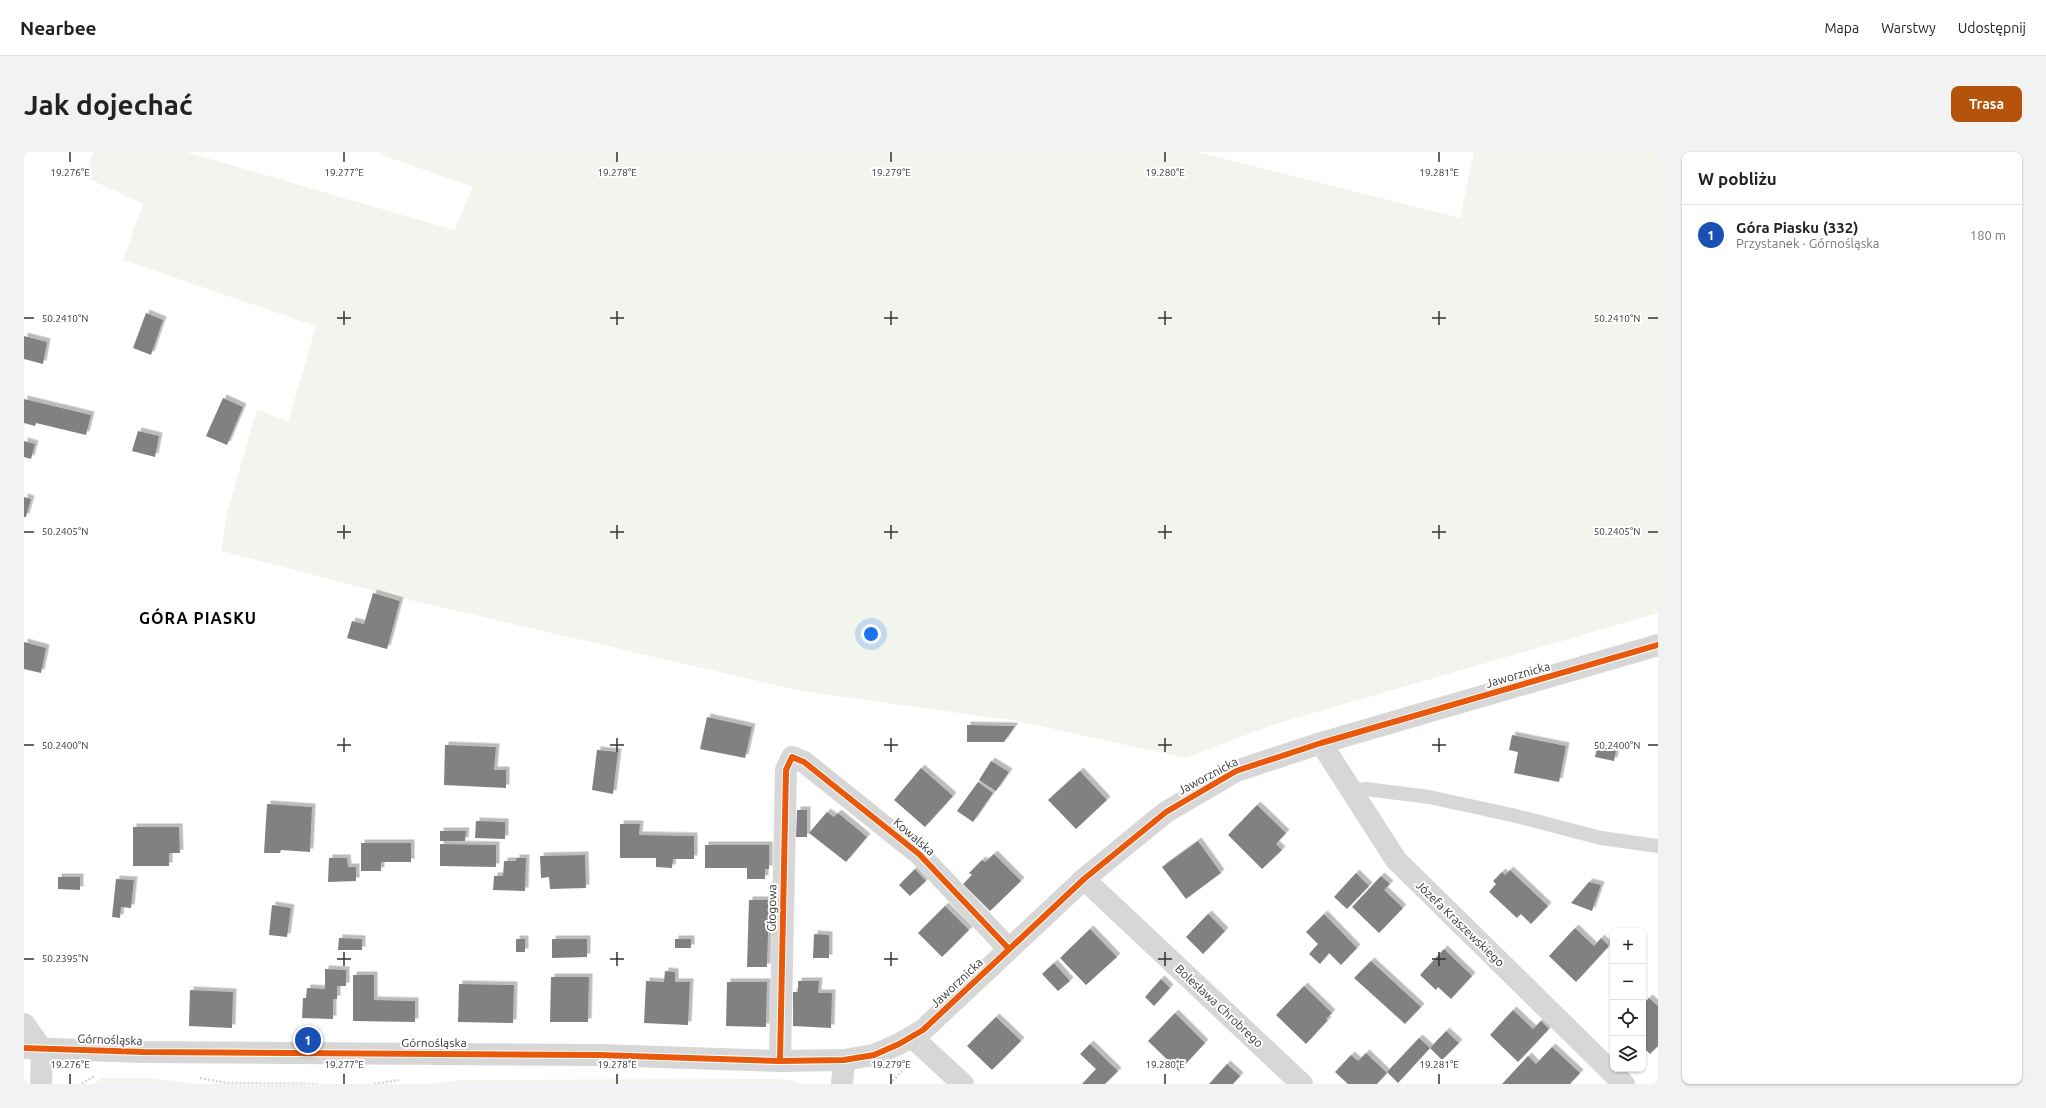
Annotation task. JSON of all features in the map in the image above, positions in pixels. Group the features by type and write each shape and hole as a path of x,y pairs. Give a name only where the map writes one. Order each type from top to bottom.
{"street":[{"name":"Jaworznicka","path":"844,1060 918,1043 923,1030 1084,879 1166,812 1202,789 1236,771 1321,743 1658,645"},
{"name":"Józefa Kraszewskiego","path":"1321,743 1396,860 1624,1084"},
{"name":"Kowalska","path":"792,757 804,762 919,854 1009,949"},
{"name":"Głogowa","path":"780,1060 786,770 792,757"},
{"name":"Bolesława Chrobrego","path":"1084,879 1302,1084"},
{"path":"24,1024 33,1048 41,1084"},
{"path":"918,1043 963,1084"},
{"name":"Górnośląska","path":"33,1048 196,1053 600,1055 780,1060 844,1060"},
{"path":"842,1084 844,1060"}],"lane":[{"path":"1351,792 1366,789 1429,797 1512,814 1601,838 1658,846"}],"path":[{"path":"890,1084 918,1043"}],"shaded area":[{"path":"93,152 186,152 454,230 473,187 379,154 380,152 1197,152 1460,218 1474,152 1658,152 1658,613 1272,725 1186,758 1017,721 801,691 402,598 221,551 227,513 257,409 288,422 316,326 123,260 143,204 85,177"},
{"path":"102,1078 150,1078 198,1084 92,1084"},
{"path":"461,1080 791,1080 800,1084 427,1084"}],"building":[{"path":"146,313 163,320 151,355 133,348"},
{"path":"24,336 47,342 43,364 24,359"},
{"path":"223,398 243,407 227,445 206,436"},
{"path":"24,399 91,415 86,435 36,423 35,426 24,423"},
{"path":"138,431 159,436 155,457 132,451"},
{"path":"24,441 35,444 31,459 24,457"},
{"path":"24,497 31,499 26,517 24,517"},
{"path":"373,593 400,601 387,649 347,638 352,621 364,624"},
{"path":"24,642 46,648 41,673 24,669"},
{"path":"707,717 752,727 745,758 700,749"},
{"path":"967,725 1015,726 1004,742 967,742"},
{"path":"1512,735 1566,746 1559,782 1514,773 1518,752 1509,750"},
{"path":"445,745 496,747 494,770 506,770 506,788 444,785"},
{"path":"1597,747 1616,751 1614,761 1595,757"},
{"path":"597,750 618,752 613,794 592,790"},
{"path":"991,761 1009,772 996,791 979,780"},
{"path":"921,768 953,796 925,827 894,800"},
{"path":"1080,771 1107,800 1076,829 1048,800"},
{"path":"978,782 993,793 973,822 957,811"},
{"path":"267,804 312,807 310,852 281,850 280,853 264,853"},
{"path":"1257,805 1286,833 1276,844 1282,850 1262,869 1228,835"},
{"path":"797,810 807,810 807,837 796,837"},
{"path":"827,812 834,817 838,813 867,837 846,862 809,833"},
{"path":"476,821 505,822 505,839 475,838"},
{"path":"620,824 640,824 639,835 694,836 694,859 673,859 672,868 656,867 656,858 620,858"},
{"path":"133,827 179,827 180,853 169,853 169,866 133,866"},
{"path":"440,831 466,831 465,841 440,841"},
{"path":"1198,841 1221,873 1186,899 1162,867"},
{"path":"361,843 411,843 411,862 381,862 381,871 361,871"},
{"path":"440,844 496,845 496,867 440,866"},
{"path":"705,845 769,845 769,869 765,869 765,879 747,879 747,868 705,868"},
{"path":"994,854 1021,881 990,911 963,884 972,875 969,873 982,860 985,862"},
{"path":"585,855 586,888 550,889 549,877 541,878 540,856"},
{"path":"329,858 347,858 348,867 356,867 356,881 328,882"},
{"path":"516,858 526,858 525,891 493,890 494,876 503,876 504,861 516,861"},
{"path":"915,869 926,881 910,896 899,885"},
{"path":"1510,870 1548,906 1531,924 1521,914 1517,918 1489,892 1496,884 1493,881 1502,872 1505,875"},
{"path":"1356,873 1369,886 1347,909 1334,897"},
{"path":"1381,876 1390,884 1384,890 1403,908 1379,933 1352,907"},
{"path":"58,877 80,877 80,890 58,889"},
{"path":"116,879 134,880 131,908 121,907 120,918 112,917"},
{"path":"1589,882 1601,885 1592,911 1571,903"},
{"path":"749,900 769,900 767,967 747,967"},
{"path":"272,905 291,908 287,937 269,935"},
{"path":"945,906 969,930 942,957 918,933"},
{"path":"1208,914 1225,931 1203,954 1186,937"},
{"path":"1324,914 1357,948 1341,965 1329,953 1320,964 1309,954 1318,944 1306,932"},
{"path":"1575,928 1594,946 1601,938 1609,946 1576,982 1549,956"},
{"path":"1090,929 1117,957 1086,985 1060,958"},
{"path":"814,934 829,935 829,958 813,958"},
{"path":"339,938 362,939 362,950 338,950"},
{"path":"516,939 525,939 525,952 516,952"},
{"path":"552,939 587,939 587,957 552,958"},
{"path":"675,939 691,939 691,948 675,948"},
{"path":"1444,949 1472,976 1451,999 1438,987 1436,990 1420,975"},
{"path":"1371,961 1421,1007 1405,1024 1354,978"},
{"path":"1054,963 1070,981 1058,991 1042,974"},
{"path":"325,969 346,970 346,986 337,986 337,999 333,999 333,1019 302,1018 303,998 306,998 307,988 325,989"},
{"path":"665,971 675,972 675,982 690,982 688,1025 644,1023 646,981 664,982"},
{"path":"353,975 374,975 374,1000 415,1001 415,1022 353,1021"},
{"path":"551,977 589,977 588,1022 550,1022"},
{"path":"1161,979 1170,988 1154,1006 1145,997"},
{"path":"798,981 819,981 818,993 832,993 831,1028 793,1026 793,992 798,992"},
{"path":"727,982 767,982 766,1027 726,1026"},
{"path":"459,984 514,985 513,1023 458,1022"},
{"path":"1304,986 1332,1013 1326,1019 1328,1020 1306,1044 1276,1015"},
{"path":"190,990 233,992 232,1028 189,1026"},
{"path":"1649,998 1658,1006 1658,1046 1650,1054 1646,1050 1646,1001"},
{"path":"1513,1010 1533,1029 1541,1021 1549,1029 1518,1062 1490,1035"},
{"path":"1175,1013 1205,1043 1179,1071 1148,1041"},
{"path":"996,1017 1021,1041 992,1070 967,1046"},
{"path":"1446,1031 1459,1043 1442,1060 1430,1048"},
{"path":"1419,1038 1430,1048 1398,1083 1387,1072"},
{"path":"1090,1044 1118,1071 1105,1084 1082,1084 1096,1069 1080,1054"},
{"path":"1552,1047 1580,1073 1570,1084 1502,1084 1528,1056 1536,1064"},
{"path":"1366,1053 1387,1073 1377,1084 1348,1084 1335,1072 1351,1055 1358,1061"},
{"path":"1227,1064 1240,1076 1233,1084 1209,1084"}],"cycle path":[{"path":"24,1048 143,1052 600,1055 780,1061 844,1060 874,1055 899,1044 923,1030 1084,879 1166,812 1236,771 1321,743 1658,645"},
{"path":"780,1061 786,770 792,757 804,762 919,854 1009,949"}],"place":[{"name":"Góra Piasku (332)","path":"308,1040"}],"district":[{"name":"GÓRA PIASKU","path":"198,618"}]}
